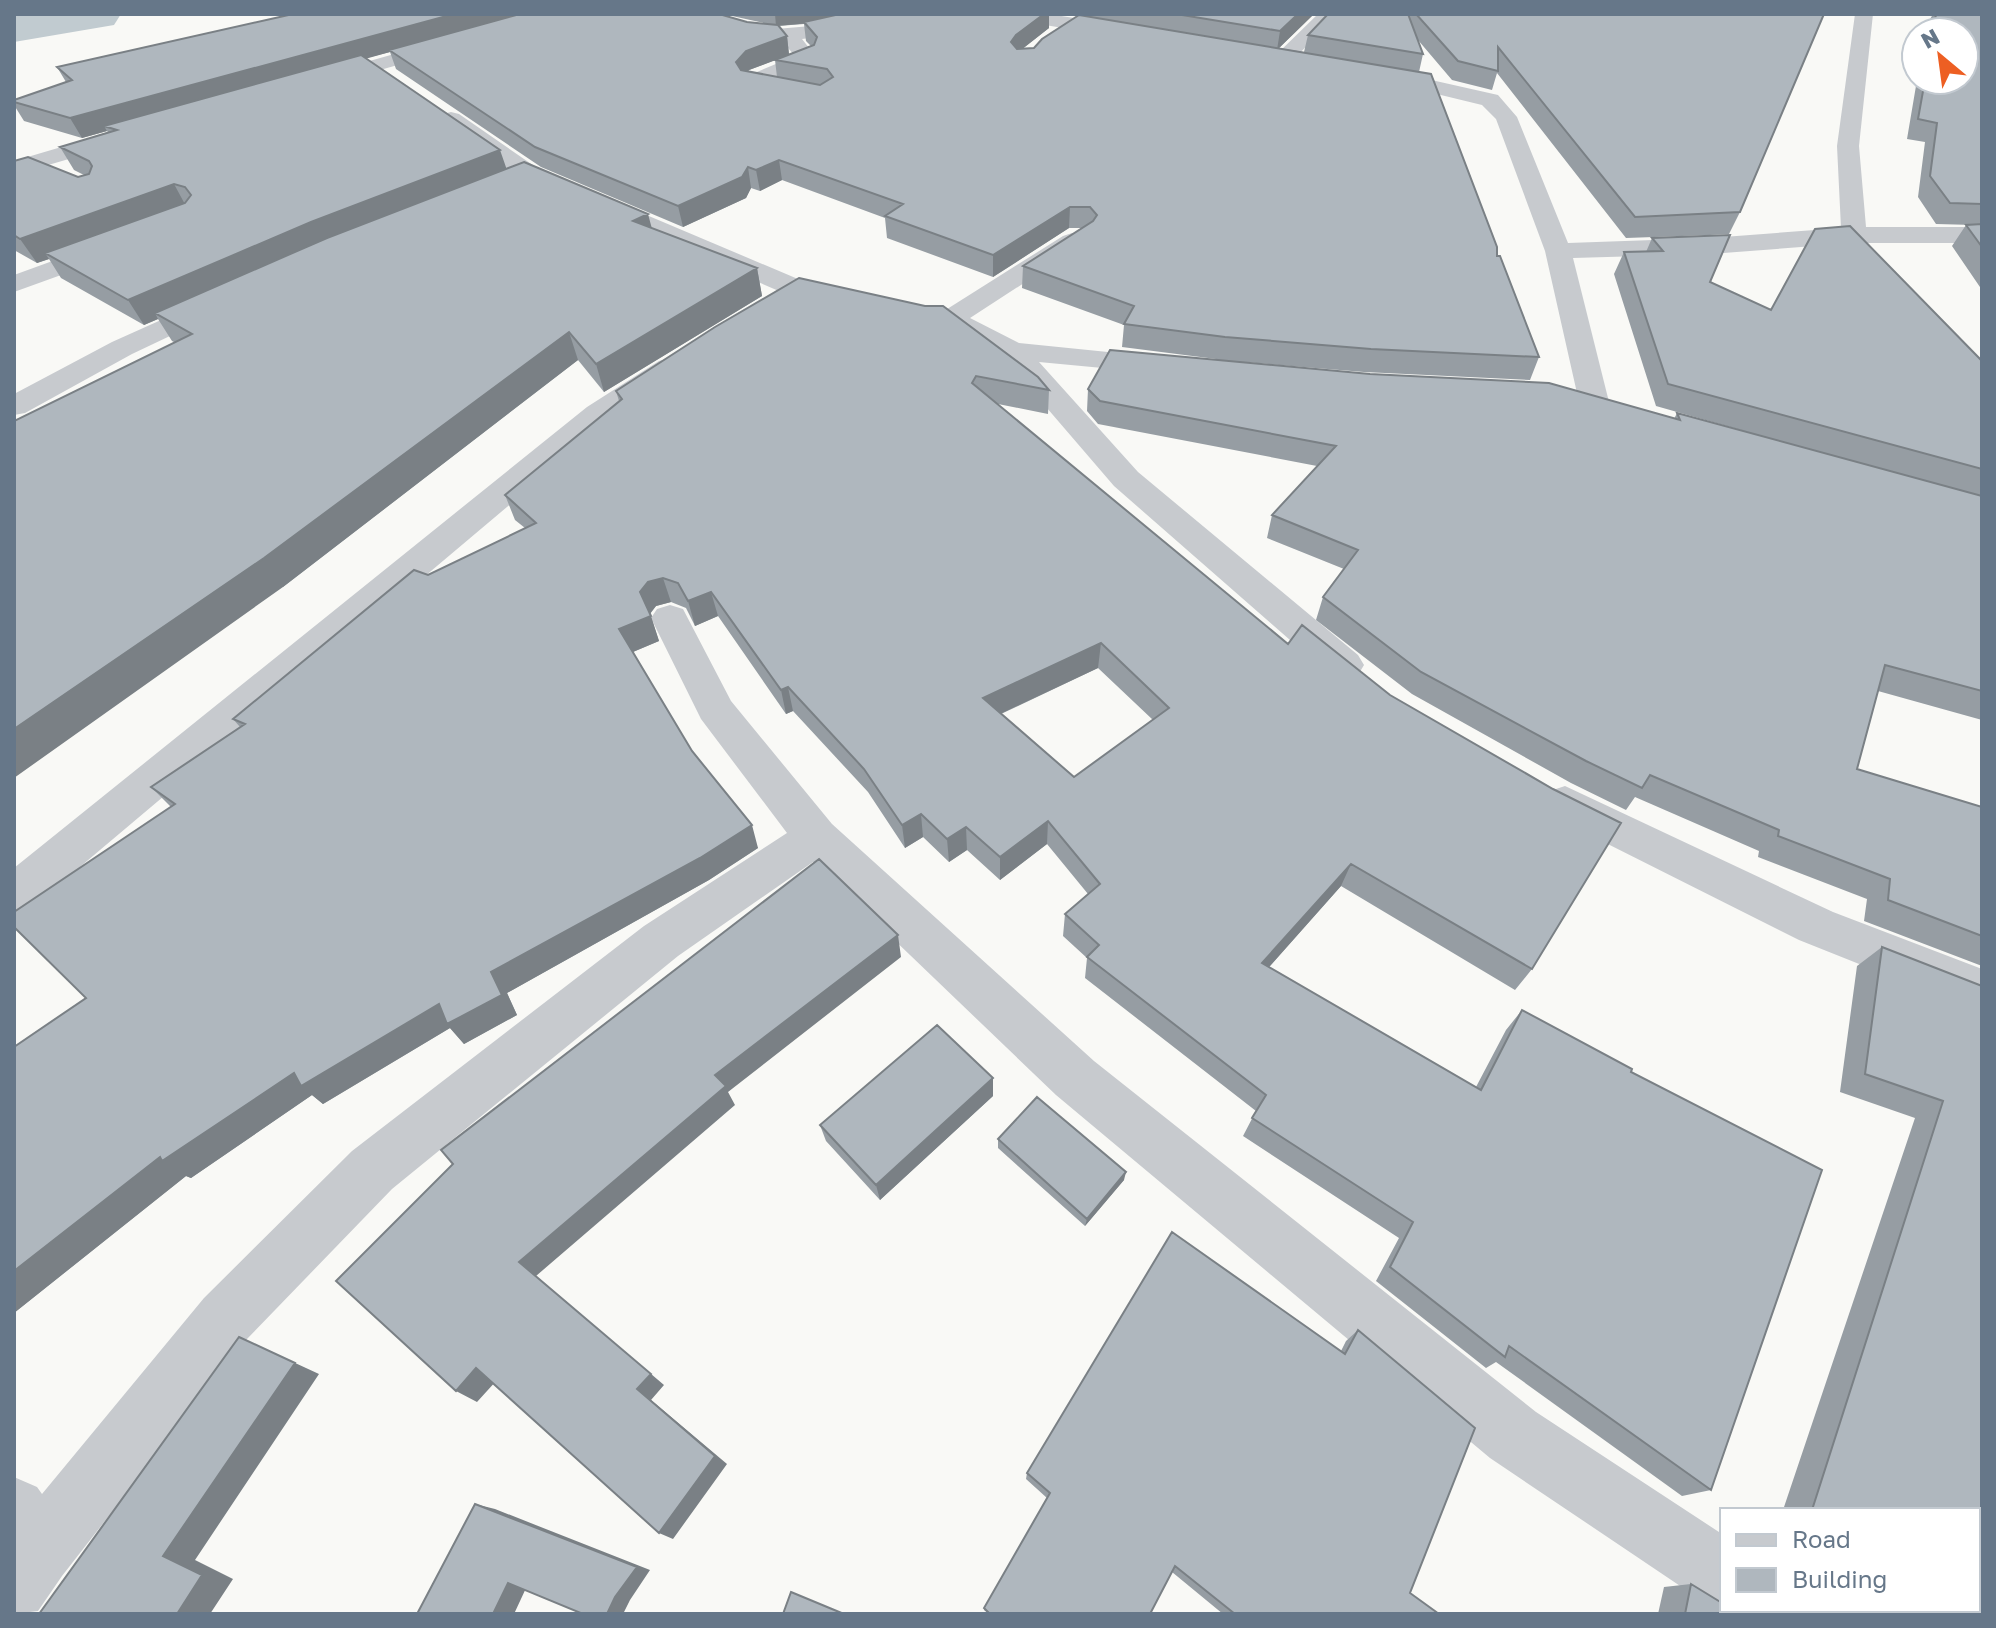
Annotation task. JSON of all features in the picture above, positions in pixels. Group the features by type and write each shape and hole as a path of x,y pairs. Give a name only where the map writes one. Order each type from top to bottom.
{"street":[{"path":"299,87 557,14"},
{"path":"689,14 752,31 787,35 834,27 880,14"},
{"path":"1015,14 1149,36"},
{"path":"1312,63 1276,57 1329,14"},
{"path":"1854,235 1848,146 1864,14"},
{"path":"1044,43 1074,24"},
{"path":"787,35 807,58 752,81 758,86 821,96"},
{"path":"373,66 398,83"},
{"path":"1354,70 1440,86 1490,100 1506,117 1558,251 1580,400 1624,410"},
{"path":"434,108 519,180 798,289 927,319 950,319 1013,351 1126,479 1291,623 1373,688"},
{"path":"19,162 134,133"},
{"path":"19,162 67,180"},
{"path":"1558,251 1710,246 1854,235 1982,235"},
{"path":"950,319 1080,236"},
{"path":"14,284 130,241"},
{"path":"759,312 798,289"},
{"path":"14,406 122,348 239,293"},
{"path":"14,895 598,414 696,350"},
{"path":"1013,351 1116,358 1191,368"},
{"path":"670,618 715,709 816,837 1075,1078 1500,1425 1720,1573"},
{"path":"1528,783 1816,926 1982,991"},
{"path":"22,1549 225,1319 372,1170 661,941 816,837"}],"building":[{"path":"293,14 454,14 70,118 14,102 72,80 57,67"},
{"path":"520,14 719,14 747,22 778,25 787,36 746,51 736,62 741,70 820,85 833,77 827,69 775,60 814,45 817,37 804,22 840,14 1044,14 1016,35 1011,42 1017,49 1034,48 1042,39 1079,15 1431,74 1497,247 1497,256 1500,256 1539,357 1371,349 1225,337 1124,324 1134,306 1023,266 1093,221 1097,215 1090,207 1070,207 993,255 885,216 903,204 779,160 756,170 748,167 742,177 678,206 535,147 389,50"},
{"path":"1176,14 1298,14 1280,31"},
{"path":"1328,14 1408,14 1423,54 1308,35"},
{"path":"1416,14 1824,14 1740,212 1635,217 1498,47 1498,71 1458,61"},
{"path":"1982,14 1982,204 1950,203 1930,176 1937,123 1918,119 1922,96 1980,96 1980,16 1936,16"},
{"path":"361,55 500,150 311,222 128,300 45,253 185,203 191,195 185,187 174,184 20,239 14,235 14,161 28,157 78,177 89,174 92,166 89,161 60,147 117,130 104,126"},
{"path":"524,162 648,214 633,221 757,268 596,364 569,332 264,558 14,729 14,421 192,334 155,313 327,238"},
{"path":"1982,224 1982,247 1966,225"},
{"path":"1850,226 1982,361 1982,469 1668,384 1624,252 1663,251 1652,238 1730,235 1710,282 1771,310 1815,229"},
{"path":"799,278 925,306 943,306 1038,377 1049,390 976,376 972,383 1288,644 1302,625 1390,695 1553,789 1621,823 1532,969 1351,864 1262,963 1481,1090 1522,1010 1632,1069 1631,1072 1822,1170 1711,1490 1509,1346 1505,1357 1390,1267 1413,1222 1252,1118 1266,1095 1087,957 1099,945 1065,914 1100,884 1048,821 1000,857 966,827 947,839 921,814 902,825 864,769 788,687 781,690 711,592 688,601 678,583 663,578 648,582 640,592 651,616 619,629 692,751 752,825 700,858 491,972 502,995 447,1024 439,1004 301,1086 294,1073 162,1161 160,1157 14,1271 14,1047 86,998 14,927 14,912 175,804 151,787 245,724 233,719 414,570 428,575 536,523 505,495 622,399 616,391 715,327","holes":["1101,643 1169,708 1074,777 983,698"]},
{"path":"1110,350 1370,374 1549,383 1680,420 1677,413 1982,496 1982,691 1885,665 1857,769 1982,807 1982,936 1888,900 1890,879 1778,836 1779,830 1650,775 1642,788 1421,672 1323,597 1358,550 1272,515 1336,446 1100,401 1088,389"},
{"path":"819,859 898,935 715,1075 726,1086 519,1262 651,1374 637,1389 715,1456 659,1533 476,1368 456,1391 336,1281 453,1164 441,1150"},
{"path":"1882,947 1982,986 1982,1614 1816,1614 1980,1612 1980,1508 1813,1508 1943,1101 1865,1074"},
{"path":"937,1025 993,1078 876,1185 820,1125"},
{"path":"1037,1097 1126,1172 1087,1219 998,1139"},
{"path":"1172,1232 1345,1354 1358,1330 1475,1428 1410,1593 1439,1614 1235,1614 1175,1566 1150,1614 990,1614 984,1608 1050,1493 1027,1473"},
{"path":"239,1337 295,1363 163,1556 202,1575 177,1614 39,1614"},
{"path":"475,1504 637,1567 615,1597 607,1614 583,1614 508,1583 493,1614 417,1614"},
{"path":"1691,1584 1720,1602 1720,1612 1739,1614 1685,1614"},
{"path":"791,1592 844,1614 783,1614"}],"waterway":[{"path":"14,27 96,14"}]}
